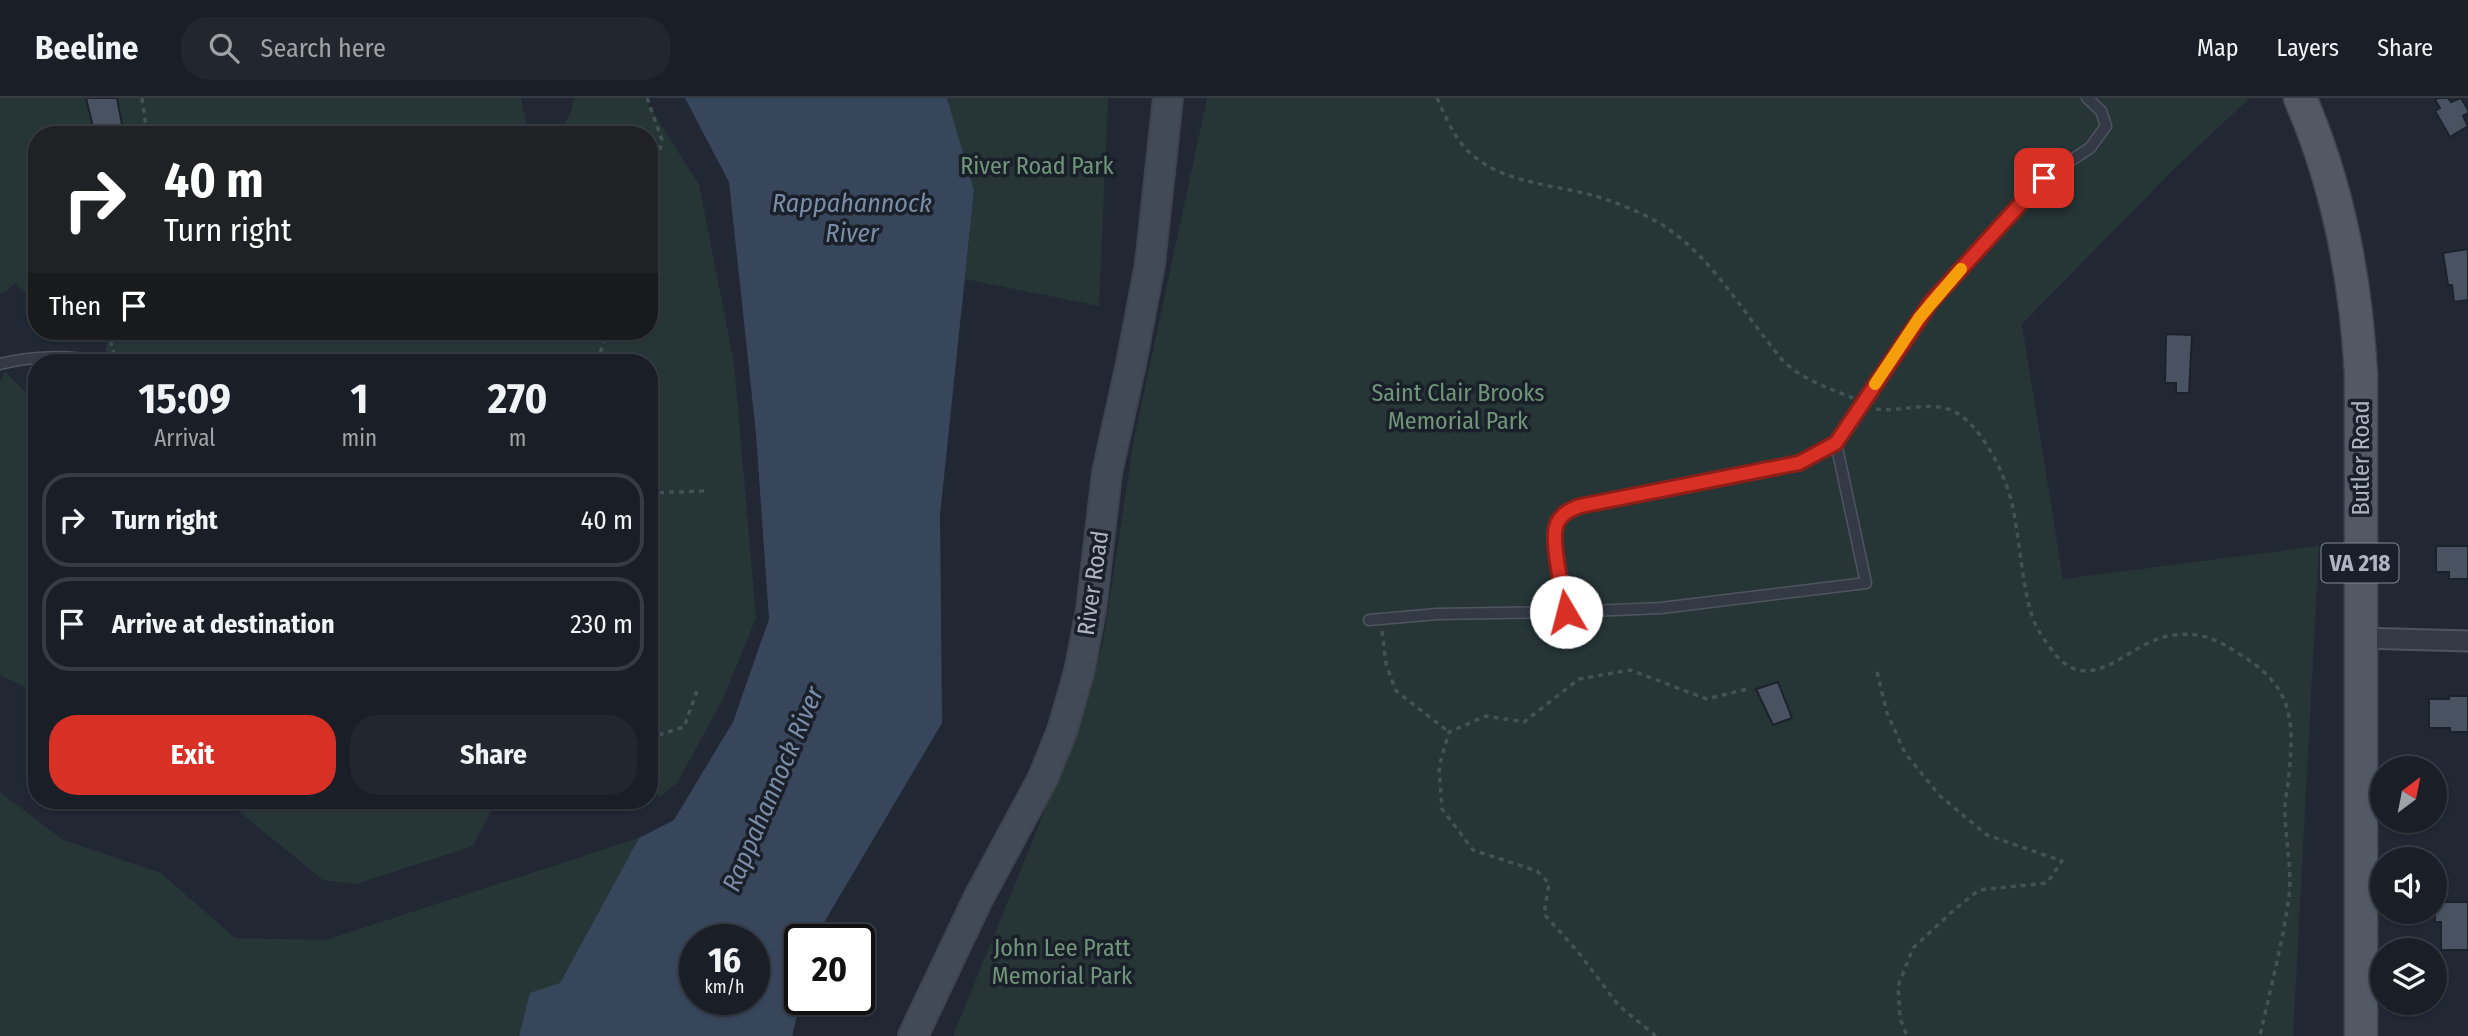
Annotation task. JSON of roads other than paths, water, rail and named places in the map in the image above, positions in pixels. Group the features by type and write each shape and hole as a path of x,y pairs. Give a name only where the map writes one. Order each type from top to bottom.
{"main road":[{"name":"Butler Road","path":"2300,98 2325,165 2340,222 2359,337 2361,1036"}],"street":[{"name":"River Road","path":"913,1036 978,899 1043,778 1062,731 1079,672 1091,610 1107,473 1150,264 1168,98"},
{"path":"2360,638 2468,641"}],"lane":[{"path":"1566,612 1555,534 1562,516 1570,510 1799,463 1836,443 1931,302 2044,178 2090,148 2100,137 2106,126 2101,111 2087,98"},
{"path":"0,365 28,360"},
{"path":"1369,620 1437,614 1661,608 1866,583 1836,443"}],"water":[{"name":"Rappahannock River","path":"685,98 947,98 974,190 940,515 942,723 823,924 784,924 784,1015 797,1015 792,1036 519,1036 530,993 560,983 639,838 674,820 733,722 769,619 756,434 729,182"}],"park label":[{"name":"River Road Park","path":"1037,166"},
{"name":"Saint Clair Brooks Memorial Park","path":"1458,407"},
{"name":"John Lee Pratt Memorial Park","path":"1062,962"}]}
